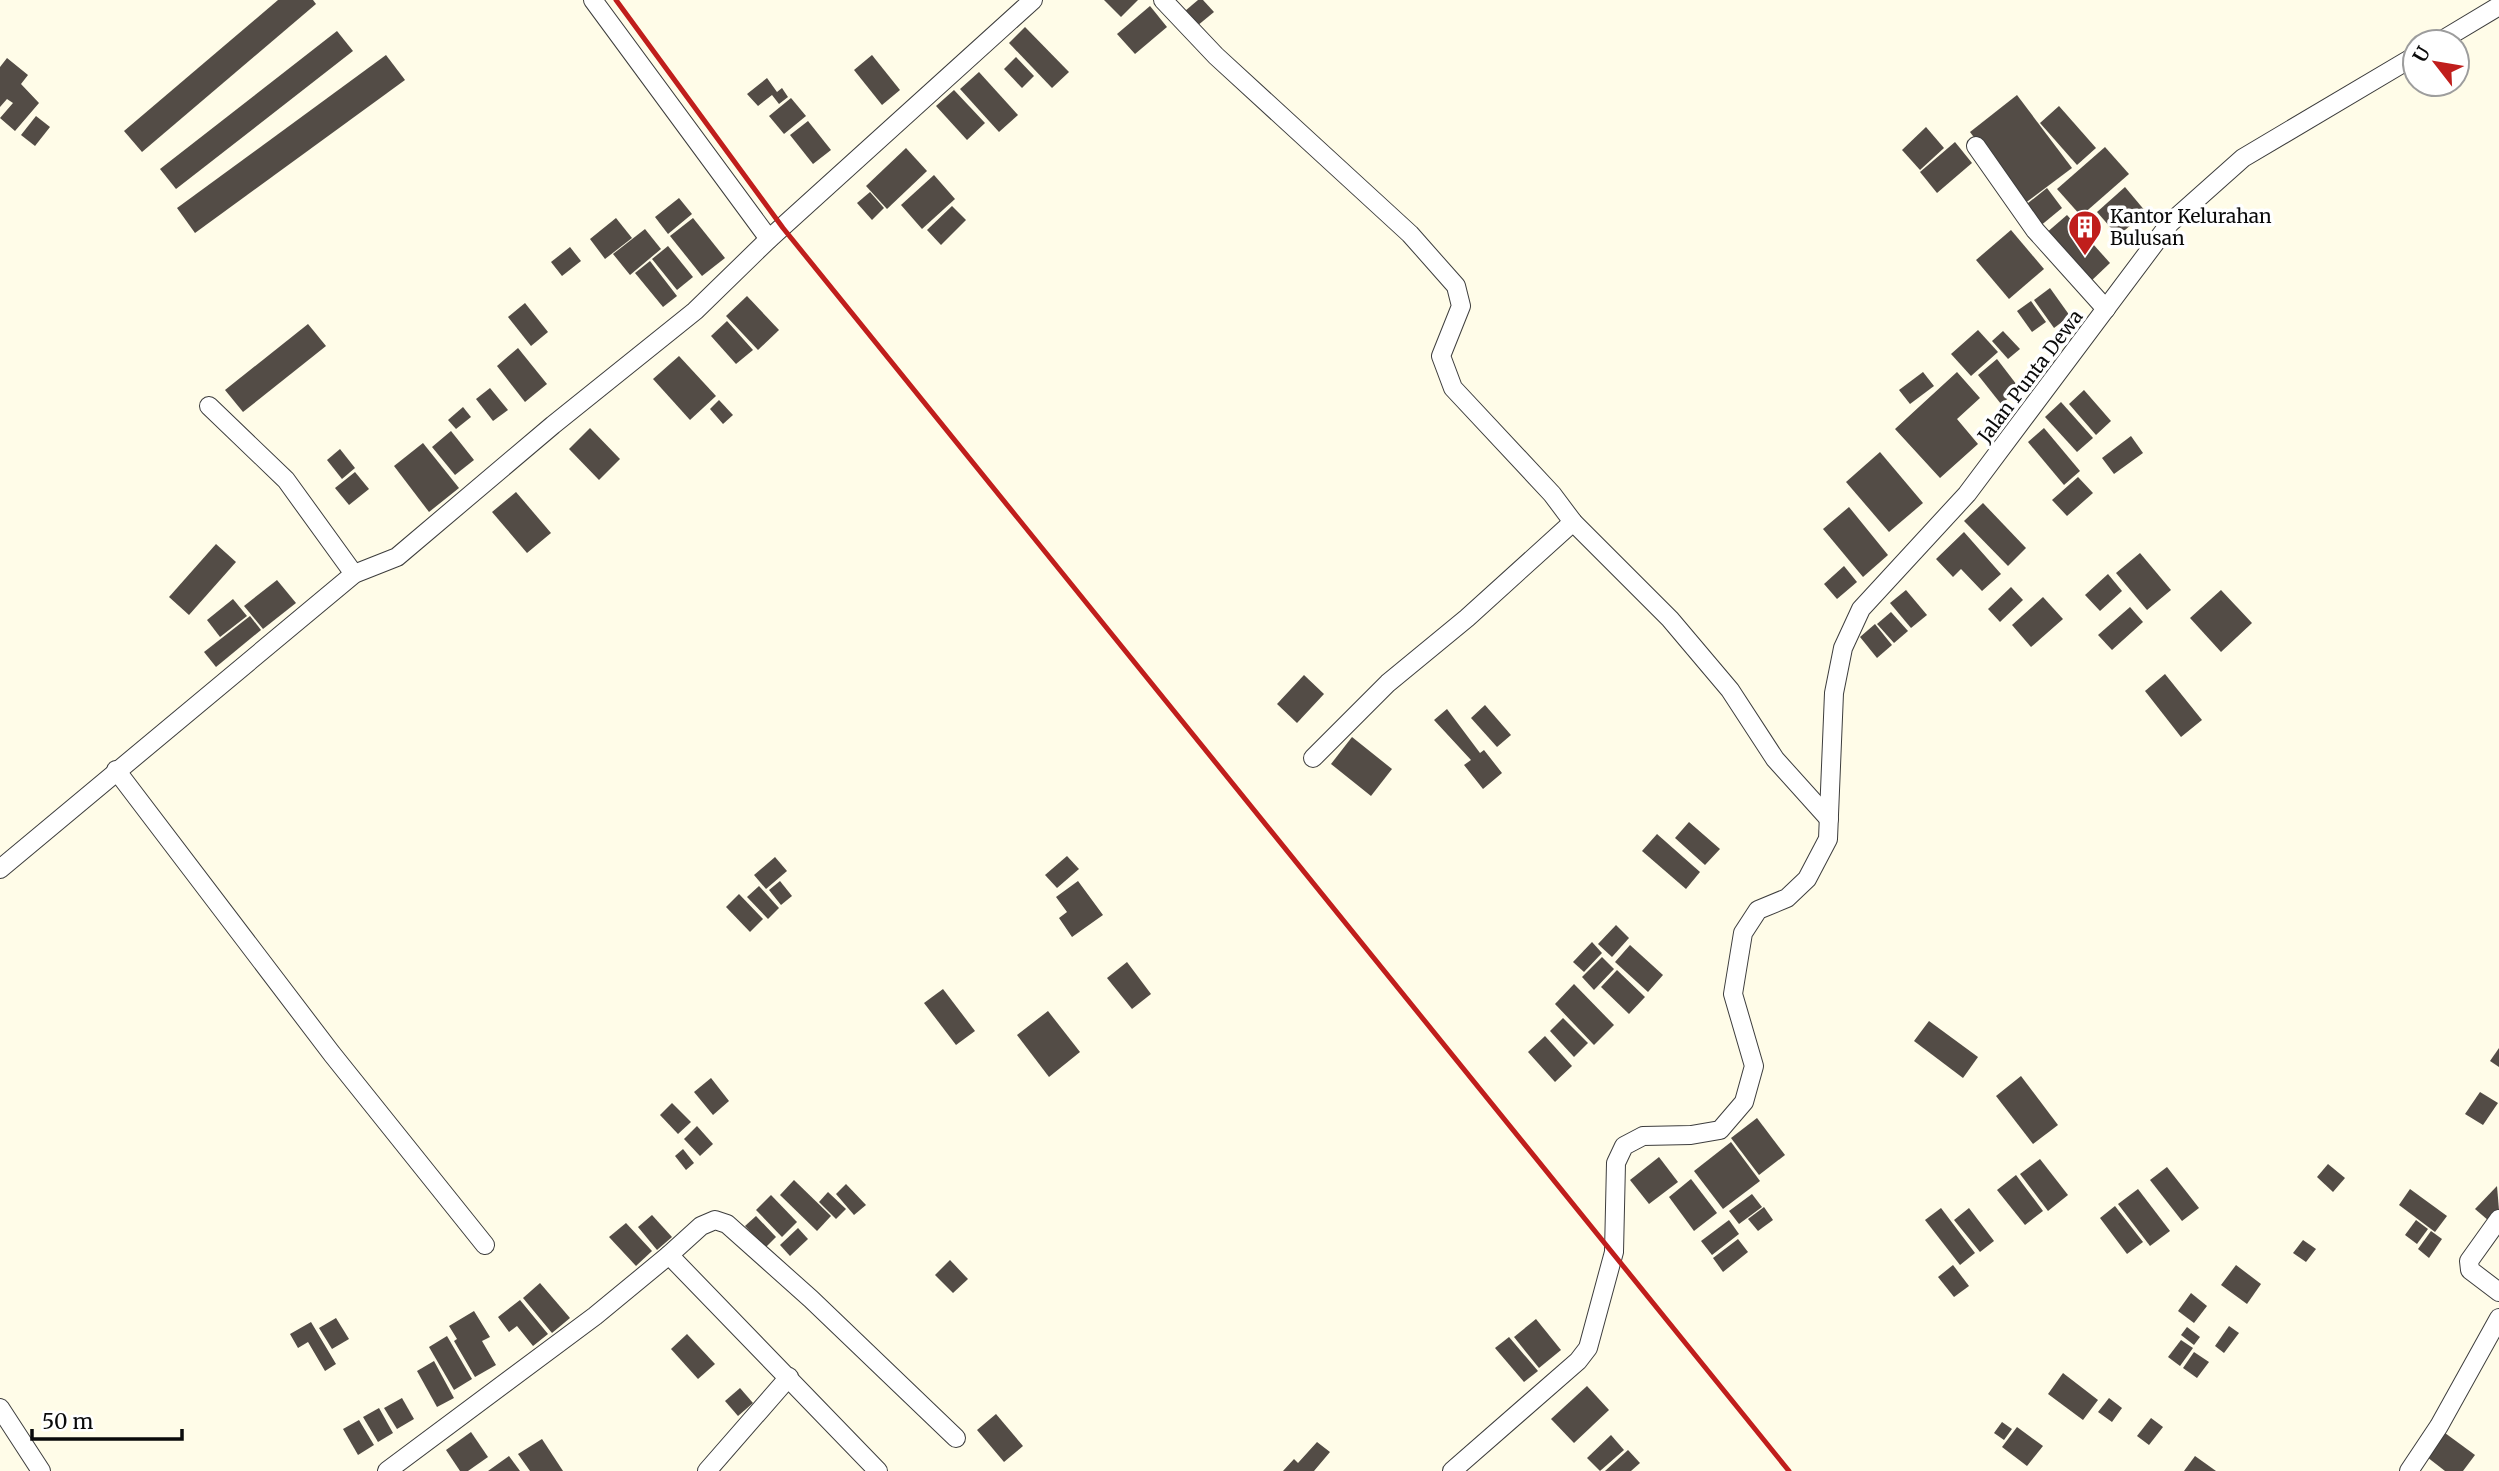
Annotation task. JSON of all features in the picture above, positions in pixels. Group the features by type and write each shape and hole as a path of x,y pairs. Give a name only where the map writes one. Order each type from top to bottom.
{"street":[{"path":"593,0 769,239"},
{"path":"0,869 354,574 397,557 553,425 695,311 769,239 1033,0"},
{"path":"1163,0 1216,56 1410,234 1456,286 1461,306 1441,356 1453,388 1552,494 1573,522 1678,629 1730,690 1775,759 1829,819"},
{"path":"2462,28 2499,6"},
{"name":"Jalan Punta Dewa","path":"1452,1471 1578,1361 1588,1348 1614,1252 1616,1163 1624,1146 1643,1136 1691,1135 1720,1129 1744,1102 1754,1066 1733,994 1743,933 1758,910 1787,898 1807,879 1828,839 1834,693 1843,648 1861,609 1967,494 2170,223 2243,158 2401,64"},
{"path":"1976,146 2035,230 2106,309"},
{"path":"209,406 286,480 354,574"},
{"path":"1312,758 1388,683 1467,618 1573,522"},
{"path":"116,770 332,1054 485,1245"},
{"path":"2499,1219 2469,1261 2470,1269 2499,1292"},
{"path":"387,1471 595,1316 701,1226 715,1220 727,1224 811,1299 956,1438"},
{"path":"669,1255 878,1471"},
{"path":"2409,1471 2440,1426 2499,1318"},
{"path":"707,1471 789,1377"},
{"path":"0,1408 41,1471"}],"building":[{"path":"278,0 313,0 316,4 142,152 124,131"},
{"path":"1104,0 1138,0 1121,17"},
{"path":"1198,0 1203,0 1214,12 1197,26 1185,11"},
{"path":"1150,6 1167,27 1135,54 1117,34"},
{"path":"1025,27 1069,72 1052,88 1009,43"},
{"path":"337,31 353,51 176,189 160,169"},
{"path":"386,55 405,80 195,233 177,208"},
{"path":"872,55 900,90 882,105 854,70"},
{"path":"1016,57 1034,76 1022,88 1004,69"},
{"path":"7,58 28,75 21,84 39,103 15,131 0,118 13,103 7,99 0,107 0,67"},
{"path":"979,72 1018,115 999,132 960,89"},
{"path":"767,78 777,92 782,88 788,97 779,104 772,95 758,106 747,94"},
{"path":"954,90 985,123 967,140 936,106"},
{"path":"2017,95 2072,168 2024,204 1970,132"},
{"path":"791,98 806,116 784,134 769,116"},
{"path":"2059,106 2096,148 2077,165 2040,123"},
{"path":"36,116 50,127 35,146 21,135"},
{"path":"808,121 831,150 813,164 790,135"},
{"path":"1926,127 1944,148 1920,170 1902,150"},
{"path":"1955,142 1972,163 1937,193 1920,172"},
{"path":"2105,147 2129,174 2081,216 2057,189"},
{"path":"906,148 927,171 887,209 866,186"},
{"path":"934,175 955,199 922,229 901,205"},
{"path":"2125,187 2146,212 2118,236 2097,212"},
{"path":"2047,188 2062,208 2039,227 2023,207"},
{"path":"870,192 884,208 872,220 857,203"},
{"path":"679,198 692,214 668,234 655,217"},
{"path":"952,206 966,220 941,245 927,230"},
{"name":"Kantor Kelurahan Bulusan","path":"2067,215 2110,263 2089,283 2045,234"},
{"path":"616,218 632,238 605,259 590,239"},
{"path":"693,218 725,258 702,276 670,236"},
{"path":"645,229 661,249 630,275 613,254"},
{"path":"2011,230 2044,269 2009,299 1976,260"},
{"path":"668,246 693,277 677,290 652,259"},
{"path":"570,247 581,261 562,276 551,262"},
{"path":"650,261 677,296 663,307 635,273"},
{"path":"2050,288 2070,316 2054,328 2034,300"},
{"path":"747,296 779,330 758,350 726,316"},
{"path":"2031,301 2046,322 2032,332 2017,311"},
{"path":"525,303 548,332 531,346 508,317"},
{"path":"727,321 753,350 736,364 711,336"},
{"path":"308,324 326,346 243,412 225,390"},
{"path":"1978,330 1998,352 1971,376 1951,354"},
{"path":"2003,331 2020,349 2008,359 1992,341"},
{"path":"518,348 547,384 525,402 497,366"},
{"path":"679,356 716,396 690,420 653,379"},
{"path":"1997,359 2020,389 2001,404 1978,375"},
{"path":"1923,372 1934,386 1910,404 1899,390"},
{"path":"1957,372 1980,398 1957,419 1978,444 1940,478 1895,429"},
{"path":"490,388 508,410 493,421 476,399"},
{"path":"2084,390 2111,421 2096,435 2069,404"},
{"path":"719,400 733,415 723,424 710,409"},
{"path":"2061,402 2093,438 2077,452 2045,417"},
{"path":"463,407 471,417 456,429 448,420"},
{"path":"590,428 620,459 599,480 569,449"},
{"path":"2044,428 2080,471 2064,485 2028,442"},
{"path":"451,431 474,460 455,475 432,447"},
{"path":"2131,436 2143,453 2114,474 2102,458"},
{"path":"423,443 459,488 429,512 394,466"},
{"path":"340,449 355,468 342,479 327,460"},
{"path":"1880,452 1923,503 1889,532 1846,482"},
{"path":"355,472 369,489 349,505 335,488"},
{"path":"2078,477 2093,493 2067,516 2052,500"},
{"path":"516,492 551,533 527,553 492,512"},
{"path":"1983,503 2026,548 2008,566 1964,521"},
{"path":"1849,507 1888,555 1863,577 1823,529"},
{"path":"1964,532 2001,574 1982,591 1961,569 1953,577 1936,559"},
{"path":"216,544 236,562 189,615 169,597"},
{"path":"2140,553 2171,590 2147,610 2116,573"},
{"path":"1844,566 1857,582 1837,599 1824,584"},
{"path":"2108,574 2122,591 2100,611 2085,595"},
{"path":"277,580 296,603 263,629 244,606"},
{"path":"2011,587 2023,600 2000,622 1988,609"},
{"path":"1906,590 1927,615 1911,628 1890,603"},
{"path":"2221,590 2252,623 2221,652 2190,618"},
{"path":"2043,597 2063,619 2031,647 2012,625"},
{"path":"233,599 247,616 220,637 207,620"},
{"path":"2130,607 2143,622 2112,650 2098,635"},
{"path":"1891,612 1908,631 1894,643 1877,624"},
{"path":"250,616 261,630 216,667 204,652"},
{"path":"1875,624 1892,645 1877,658 1860,637"},
{"path":"2165,674 2202,720 2181,737 2145,691"},
{"path":"1304,675 1324,694 1297,723 1277,704"},
{"path":"1485,705 1511,735 1497,747 1471,718"},
{"path":"1447,709 1480,753 1484,750 1502,773 1483,789 1464,765 1471,760 1434,720"},
{"path":"1352,737 1392,769 1371,796 1331,764"},
{"path":"1689,822 1720,849 1705,865 1675,838"},
{"path":"1657,834 1700,872 1686,889 1642,851"},
{"path":"1067,856 1079,869 1057,888 1045,875"},
{"path":"775,857 787,871 766,889 754,875"},
{"path":"780,881 792,896 781,905 769,890"},
{"path":"1078,881 1103,915 1072,937 1059,918 1067,912 1056,897"},
{"path":"759,886 779,908 768,919 747,897"},
{"path":"739,894 763,919 750,932 726,907"},
{"path":"1616,925 1629,938 1612,957 1598,944"},
{"path":"1592,942 1602,953 1584,972 1573,962"},
{"path":"1630,945 1663,975 1648,992 1615,962"},
{"path":"1602,957 1614,969 1594,990 1582,977"},
{"path":"1127,962 1151,994 1132,1009 1107,978"},
{"path":"1617,970 1645,997 1629,1014 1601,987"},
{"path":"1574,984 1614,1025 1594,1045 1555,1004"},
{"path":"943,989 975,1031 956,1045 924,1003"},
{"path":"1048,1011 1080,1052 1049,1077 1017,1035"},
{"path":"1563,1018 1588,1043 1574,1057 1550,1031"},
{"path":"1929,1021 1978,1057 1963,1078 1914,1041"},
{"path":"1545,1036 1572,1066 1555,1082 1528,1052"},
{"path":"2499,1048 2499,1067 2490,1061"},
{"path":"2021,1076 2058,1125 2033,1144 1996,1096"},
{"path":"711,1078 729,1101 713,1115 694,1092"},
{"path":"2480,1092 2498,1103 2483,1125 2465,1114"},
{"path":"672,1103 691,1122 678,1134 660,1115"},
{"path":"1757,1118 1785,1155 1759,1175 1731,1138"},
{"path":"697,1126 713,1144 700,1156 684,1139"},
{"path":"1731,1142 1760,1181 1723,1209 1694,1171"},
{"path":"683,1149 694,1163 686,1170 675,1156"},
{"path":"1659,1157 1678,1182 1649,1204 1630,1180"},
{"path":"2040,1159 2068,1195 2048,1211 2020,1174"},
{"path":"2328,1164 2345,1178 2333,1192 2317,1177"},
{"path":"2167,1167 2199,1208 2182,1221 2150,1180"},
{"path":"2016,1175 2043,1211 2025,1225 1997,1190"},
{"path":"1691,1179 1717,1213 1694,1231 1669,1197"},
{"path":"794,1180 831,1216 817,1231 780,1195"},
{"path":"846,1184 866,1205 854,1215 836,1194"},
{"path":"2497,1186 2499,1210 2489,1221 2475,1209"},
{"path":"2138,1189 2170,1231 2150,1246 2118,1204"},
{"path":"2410,1189 2447,1216 2435,1232 2399,1205"},
{"path":"828,1192 846,1209 836,1219 819,1202"},
{"path":"1752,1194 1762,1207 1739,1224 1729,1211"},
{"path":"771,1195 797,1222 782,1237 756,1210"},
{"path":"2115,1206 2143,1242 2127,1254 2100,1218"},
{"path":"1764,1207 1773,1220 1758,1231 1748,1219"},
{"path":"1941,1208 1975,1253 1960,1265 1925,1220"},
{"path":"1969,1208 1994,1241 1980,1252 1954,1220"},
{"path":"652,1215 672,1237 657,1250 638,1227"},
{"path":"756,1216 776,1237 765,1248 745,1226"},
{"path":"1729,1220 1739,1234 1712,1255 1701,1241"},
{"path":"2416,1220 2428,1229 2417,1244 2405,1235"},
{"path":"626,1223 652,1251 636,1266 609,1237"},
{"path":"798,1228 808,1239 790,1256 780,1245"},
{"path":"2431,1231 2442,1239 2429,1258 2418,1249"},
{"path":"1738,1239 1748,1252 1723,1272 1713,1258"},
{"path":"2303,1240 2316,1249 2306,1262 2293,1253"},
{"path":"950,1260 968,1279 953,1293 935,1275"},
{"path":"1953,1265 1969,1286 1954,1297 1938,1277"},
{"path":"2236,1265 2261,1284 2247,1304 2221,1285"},
{"path":"540,1283 570,1318 552,1333 523,1298"},
{"path":"2191,1293 2207,1306 2194,1323 2178,1311"},
{"path":"520,1300 548,1334 533,1346 517,1326 509,1332 498,1317"},
{"path":"474,1311 490,1337 482,1341 496,1365 475,1377 454,1341 457,1339 449,1326"},
{"path":"336,1318 349,1339 332,1349 319,1328"},
{"path":"1536,1319 1561,1350 1539,1368 1514,1337"},
{"path":"311,1322 336,1364 325,1371 308,1342 298,1348 290,1334"},
{"path":"2229,1326 2239,1333 2224,1353 2215,1346"},
{"path":"2187,1327 2200,1337 2194,1345 2181,1335"},
{"path":"687,1334 715,1364 698,1379 671,1349"},
{"path":"447,1336 472,1379 454,1390 429,1347"},
{"path":"1509,1337 1538,1371 1524,1382 1495,1348"},
{"path":"2181,1340 2193,1348 2180,1366 2168,1357"},
{"path":"2194,1352 2209,1362 2197,1378 2183,1368"},
{"path":"434,1361 454,1398 437,1407 417,1371"},
{"path":"2063,1373 2098,1400 2083,1420 2048,1394"},
{"path":"1587,1386 1609,1410 1574,1443 1551,1419"},
{"path":"740,1388 753,1403 738,1416 725,1401"},
{"path":"402,1398 414,1419 397,1429 384,1408"},
{"path":"2109,1398 2122,1408 2112,1422 2098,1412"},
{"path":"379,1408 393,1433 378,1442 363,1417"},
{"path":"996,1414 1023,1446 1004,1462 977,1430"},
{"path":"2151,1418 2163,1427 2149,1445 2137,1436"},
{"path":"359,1420 374,1445 358,1455 343,1429"},
{"path":"2002,1422 2012,1429 2004,1440 1994,1433"},
{"path":"2017,1427 2043,1446 2027,1466 2002,1447"},
{"path":"471,1432 488,1457 468,1471 460,1471 446,1450"},
{"path":"2445,1433 2475,1455 2463,1471 2445,1471 2427,1457"},
{"path":"1611,1435 1624,1450 1600,1471 1587,1458"},
{"path":"542,1439 563,1471 530,1471 518,1454"},
{"path":"1317,1442 1330,1452 1314,1471 1283,1471 1294,1459 1298,1463"},
{"path":"1628,1450 1640,1463 1631,1471 1605,1471"},
{"path":"509,1456 520,1471 488,1471"},
{"path":"2195,1456 2216,1471 2184,1471"}],"railway":[{"path":"616,0 783,228 1789,1471"}],"place":[{"name":"Kantor Kelurahan Bulusan","path":"2085,257"}]}
